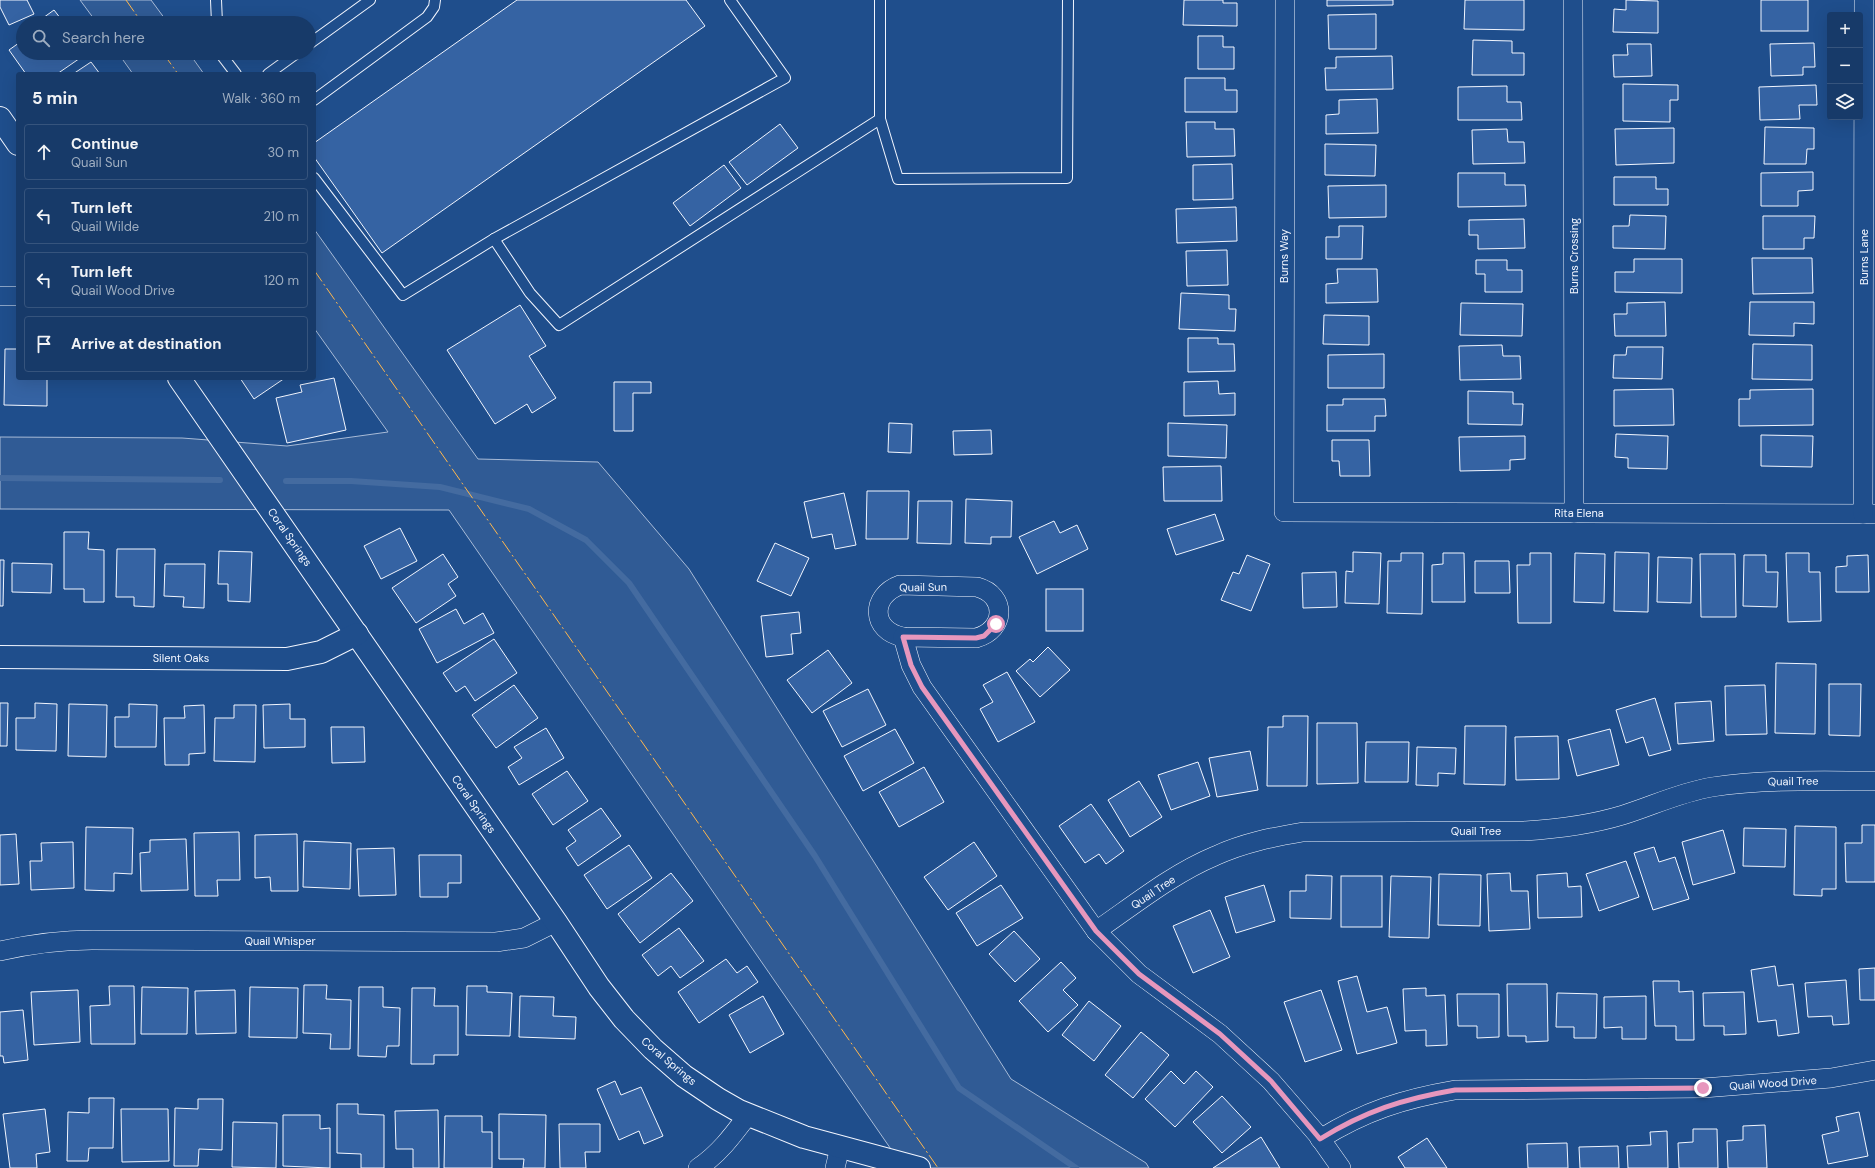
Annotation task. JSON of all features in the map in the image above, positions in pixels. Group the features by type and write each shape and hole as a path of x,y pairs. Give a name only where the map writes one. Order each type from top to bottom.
{"street":[{"name":"Burns Way","path":"1284,0 1284,512"},
{"name":"Burns Crossing","path":"1573,0 1574,513"},
{"name":"Burns Lane","path":"1864,0 1869,514"},
{"path":"0,118 16,141"},
{"path":"0,296 16,296"},
{"name":"Coral Springs","path":"180,380 556,922 599,987 624,1019 653,1049 684,1076 718,1099 748,1115 804,1137 919,1168"},
{"name":"Rita Elena","path":"1284,512 1869,514"},
{"name":"Quail Sun","path":"900,585 977,587 985,589 996,601 999,617 996,624 984,636 976,638 903,637 895,636 888,631 882,624 879,617 881,600 886,593 900,585"},
{"name":"Silent Oaks","path":"0,657 287,659 321,652 357,634"},
{"path":"903,637 911,665 922,687 1096,931 1139,974 1220,1034 1271,1081 1320,1139 1341,1168"},
{"name":"Quail Tree","path":"1096,931 1187,870 1214,856 1243,845 1273,837 1303,832 1524,831 1558,829 1591,824 1623,815 1679,795 1711,787 1774,781 1875,781"},
{"name":"Quail Whisper","path":"0,951 63,940 496,942 524,938 556,922"},
{"name":"Quail Wood Drive","path":"1320,1139 1366,1114 1395,1103 1425,1095 1455,1090 1703,1088 1831,1078 1875,1070"},
{"path":"698,1168 726,1145 748,1115"},
{"path":"835,1168 840,1147"}],"lane":[{"path":"216,0 217,16"},
{"path":"316,39 370,0"},
{"path":"316,99 427,17 434,7 435,0"},
{"path":"316,181 403,295 494,239 785,78 730,0"},
{"path":"880,0 880,119 898,179 1067,178 1068,0"},
{"path":"225,60 234,72"},
{"path":"271,72 287,60"},
{"path":"494,239 530,293 558,325 880,119"}],"shaded area":[{"path":"80,0 151,0 163,16 92,16"},
{"path":"123,60 194,60 203,72 132,72"},
{"path":"316,232 478,459 598,462 689,569 1011,1079 1146,1163 1149,1168 904,1168 449,510 0,509 0,437 182,438 287,446 388,432 316,331"}],"building":[{"path":"0,0 27,0 34,14 29,16 16,16 16,22 9,25 0,7"},
{"path":"517,0 686,0 705,26 382,253 316,160 316,142"},
{"path":"1184,0 1223,0 1223,3 1237,3 1237,26 1183,25"},
{"path":"1327,0 1393,0 1393,5 1327,6"},
{"path":"1465,0 1524,0 1524,30 1464,29"},
{"path":"1626,0 1658,1 1658,33 1613,32 1614,9 1626,10"},
{"path":"1761,0 1808,0 1808,31 1761,31"},
{"path":"54,10 59,16 46,16"},
{"path":"1376,14 1376,49 1329,49 1328,15"},
{"path":"1198,36 1223,36 1223,47 1234,47 1234,69 1198,69"},
{"path":"1473,40 1512,41 1512,53 1524,53 1524,75 1472,75"},
{"path":"1814,43 1815,67 1803,67 1803,75 1771,76 1770,44"},
{"path":"1627,44 1651,44 1652,76 1614,77 1613,55 1628,55"},
{"path":"16,45 16,60 9,50"},
{"path":"1392,56 1393,89 1326,90 1325,68 1336,68 1336,57"},
{"path":"16,60 77,60 60,72 25,72"},
{"path":"91,62 98,72 76,72"},
{"path":"1185,78 1225,78 1225,90 1237,90 1237,112 1185,112"},
{"path":"1623,84 1678,85 1678,100 1670,100 1670,122 1623,121"},
{"path":"1816,85 1817,105 1799,105 1800,119 1760,120 1759,87"},
{"path":"1507,86 1507,102 1521,102 1522,120 1458,120 1458,87"},
{"path":"1377,99 1378,133 1326,134 1326,115 1339,114 1339,100"},
{"path":"1186,122 1215,122 1215,129 1234,129 1235,156 1187,157"},
{"path":"780,124 798,148 747,185 729,162"},
{"path":"1765,127 1814,128 1814,149 1807,149 1806,164 1764,164"},
{"path":"1674,128 1674,163 1616,165 1615,129"},
{"path":"1507,129 1508,142 1524,142 1525,163 1473,164 1472,130"},
{"path":"1325,144 1376,145 1375,176 1325,175"},
{"path":"1232,164 1233,199 1193,200 1193,165"},
{"path":"724,165 741,188 690,226 673,203"},
{"path":"1813,172 1813,190 1798,191 1798,206 1761,206 1761,173"},
{"path":"1458,173 1505,173 1505,185 1525,185 1526,206 1458,207"},
{"path":"1614,177 1656,177 1656,189 1668,189 1668,205 1614,205"},
{"path":"1386,185 1386,217 1329,218 1328,186"},
{"path":"1236,207 1237,241 1177,243 1176,209"},
{"path":"1630,215 1666,216 1665,249 1613,248 1613,226 1629,226"},
{"path":"1763,216 1815,216 1814,238 1804,238 1804,249 1763,249"},
{"path":"1524,219 1525,248 1478,249 1478,235 1469,235 1469,220"},
{"path":"1339,226 1363,226 1362,259 1326,259 1326,237 1339,237"},
{"path":"1227,250 1228,285 1187,286 1186,251"},
{"path":"1752,258 1812,258 1813,293 1753,294"},
{"path":"1634,259 1682,259 1682,293 1615,292 1615,272 1634,272"},
{"path":"1476,260 1507,260 1507,270 1522,270 1522,292 1485,292 1485,274 1476,274"},
{"path":"1337,269 1377,269 1378,302 1326,303 1326,284 1338,283"},
{"path":"1181,293 1229,295 1229,309 1236,309 1235,331 1179,329"},
{"path":"1665,302 1666,336 1615,336 1614,314 1627,314 1627,303"},
{"path":"1750,302 1814,302 1814,324 1794,323 1794,336 1749,335"},
{"path":"1461,303 1523,304 1522,336 1460,335"},
{"path":"520,305 546,346 529,356 556,398 532,413 527,404 495,424 447,350"},
{"path":"1324,315 1369,316 1369,345 1323,344"},
{"path":"1188,338 1218,338 1218,344 1234,344 1235,371 1188,372"},
{"path":"1753,344 1812,345 1812,380 1752,379"},
{"path":"1502,345 1503,356 1520,356 1521,379 1460,380 1459,346"},
{"path":"1627,347 1663,347 1662,379 1613,378 1614,355 1626,355"},
{"path":"5,349 16,349 16,380 47,380 47,406 4,405"},
{"path":"1384,354 1384,388 1328,388 1328,355"},
{"path":"334,378 346,430 287,443 276,398 302,392 300,385"},
{"path":"241,380 282,380 254,399"},
{"path":"1218,381 1219,394 1235,393 1235,415 1184,416 1184,382"},
{"path":"614,382 651,382 651,393 633,393 633,431 614,431"},
{"path":"1673,389 1674,425 1614,426 1614,390"},
{"path":"1813,389 1813,425 1739,426 1739,399 1750,399 1750,390"},
{"path":"1468,391 1513,392 1513,404 1523,404 1522,425 1468,424"},
{"path":"1343,399 1385,399 1386,416 1375,416 1375,431 1327,431 1327,405 1343,405"},
{"path":"889,423 912,424 911,453 888,452"},
{"path":"1168,423 1227,425 1226,458 1168,456"},
{"path":"991,430 992,454 954,455 953,431"},
{"path":"1616,434 1668,436 1667,469 1628,468 1628,458 1615,457"},
{"path":"1761,435 1813,436 1812,467 1761,466"},
{"path":"1525,436 1525,459 1510,460 1510,470 1460,471 1459,437"},
{"path":"1332,440 1369,440 1370,476 1340,476 1339,461 1332,461"},
{"path":"1221,466 1222,501 1164,501 1163,467"},
{"path":"867,491 909,491 908,539 866,539"},
{"path":"844,493 856,545 835,549 832,534 812,538 804,502"},
{"path":"966,499 1012,501 1011,537 991,537 991,544 965,543"},
{"path":"918,501 952,501 951,544 917,543"},
{"path":"1215,514 1224,540 1176,555 1167,529"},
{"path":"1054,521 1060,533 1077,525 1088,549 1037,574 1019,537"},
{"path":"400,528 417,561 381,579 364,546"},
{"path":"64,532 89,532 88,549 104,550 104,602 84,602 84,589 64,589"},
{"path":"775,543 809,558 791,596 757,581"},
{"path":"117,549 155,549 154,607 134,606 134,597 116,597"},
{"path":"219,551 252,552 250,602 228,601 228,584 218,584"},
{"path":"1353,552 1381,553 1379,604 1345,603 1346,571 1353,572"},
{"path":"1615,552 1649,553 1648,612 1614,611"},
{"path":"1401,553 1423,553 1422,614 1387,613 1388,561 1401,561"},
{"path":"1443,553 1464,553 1465,602 1432,602 1432,565 1443,564"},
{"path":"1530,553 1551,553 1551,623 1518,623 1517,565 1530,565"},
{"path":"1575,553 1605,554 1604,603 1574,602"},
{"path":"1786,553 1809,553 1809,572 1820,572 1821,621 1788,622"},
{"path":"443,554 458,577 448,584 456,596 416,623 392,588"},
{"path":"1700,554 1735,554 1736,617 1701,617"},
{"path":"1247,555 1270,564 1251,611 1221,600 1233,572 1239,574"},
{"path":"1744,555 1766,555 1766,572 1778,572 1777,607 1743,606"},
{"path":"1868,555 1869,592 1836,592 1836,567 1847,566 1847,556"},
{"path":"1658,557 1692,558 1691,603 1657,602"},
{"path":"0,560 4,560 3,606 0,606"},
{"path":"1475,561 1509,561 1510,593 1475,593"},
{"path":"12,563 52,564 51,593 12,592"},
{"path":"165,564 205,564 204,608 183,607 184,597 164,596"},
{"path":"1336,572 1337,607 1303,608 1302,573"},
{"path":"1046,589 1083,589 1083,631 1046,631"},
{"path":"456,609 464,624 483,613 494,633 437,663 419,629"},
{"path":"799,612 801,633 791,634 793,654 766,657 761,616"},
{"path":"494,639 517,673 475,701 465,686 456,692 443,673"},
{"path":"1048,647 1070,670 1040,697 1016,671 1030,659 1033,662"},
{"path":"828,650 852,683 812,713 787,680"},
{"path":"1776,663 1816,664 1815,734 1775,733"},
{"path":"1007,672 1035,722 998,742 980,709 993,702 983,685"},
{"path":"1829,684 1861,684 1860,736 1829,735"},
{"path":"514,685 538,718 496,748 472,715"},
{"path":"1765,685 1767,734 1726,735 1725,686"},
{"path":"868,689 886,725 842,747 823,711"},
{"path":"1655,698 1671,750 1649,756 1643,737 1626,743 1616,710"},
{"path":"1711,701 1714,741 1678,744 1675,703"},
{"path":"0,703 8,703 7,746 0,746"},
{"path":"35,703 57,704 56,751 16,750 16,718 35,718"},
{"path":"69,704 107,705 106,757 68,756"},
{"path":"129,704 157,705 156,747 115,747 115,717 129,717"},
{"path":"290,704 290,719 305,719 305,747 264,748 263,705"},
{"path":"204,705 205,753 189,754 189,765 165,765 164,718 185,718 184,706"},
{"path":"234,705 256,705 255,762 214,761 215,718 234,718"},
{"path":"1283,716 1308,716 1307,786 1267,786 1268,727 1283,727"},
{"path":"1317,723 1357,723 1358,783 1317,784"},
{"path":"1465,726 1506,726 1505,785 1464,784"},
{"path":"331,727 364,727 365,762 332,763"},
{"path":"546,728 564,758 519,785 508,767 522,758 514,747"},
{"path":"895,729 914,763 863,791 844,756"},
{"path":"1610,729 1619,765 1577,776 1568,740"},
{"path":"1558,736 1559,779 1516,780 1515,737"},
{"path":"1366,742 1409,742 1408,782 1365,782"},
{"path":"1417,747 1456,748 1455,774 1438,773 1438,786 1416,785"},
{"path":"1250,751 1258,790 1217,797 1209,758"},
{"path":"1198,762 1210,796 1171,810 1158,775"},
{"path":"924,767 944,802 899,827 879,792"},
{"path":"567,771 588,801 553,825 532,794"},
{"path":"1139,781 1162,817 1130,837 1108,800"},
{"path":"1091,804 1124,851 1106,864 1099,854 1085,863 1059,826"},
{"path":"601,808 621,836 578,866 566,848 576,841 568,830"},
{"path":"1862,825 1875,825 1875,882 1846,882 1845,843 1862,843"},
{"path":"1795,826 1836,827 1836,889 1822,889 1822,896 1794,895"},
{"path":"86,827 133,828 132,874 114,873 114,891 85,890"},
{"path":"1744,828 1786,829 1785,867 1743,866"},
{"path":"1723,830 1735,873 1693,885 1682,842"},
{"path":"239,832 240,880 217,880 218,896 195,896 194,833"},
{"path":"16,834 19,884 0,885 0,835"},
{"path":"297,834 298,891 271,891 270,877 255,878 255,835"},
{"path":"186,839 188,890 141,891 140,853 150,852 150,840"},
{"path":"304,841 351,843 350,889 303,887"},
{"path":"73,842 74,888 31,890 30,861 42,861 41,843"},
{"path":"974,842 997,876 948,910 924,877"},
{"path":"629,845 652,878 607,909 584,875"},
{"path":"1654,847 1659,862 1675,857 1689,899 1653,910 1634,853"},
{"path":"394,848 396,895 359,896 357,849"},
{"path":"419,855 461,855 461,883 448,883 448,897 420,897"},
{"path":"1626,861 1639,897 1599,911 1586,874"},
{"path":"671,873 693,901 640,943 618,914"},
{"path":"1510,873 1511,891 1528,891 1530,929 1489,931 1487,874"},
{"path":"1567,873 1568,887 1581,886 1582,917 1538,918 1537,875"},
{"path":"1439,874 1481,875 1480,926 1438,925"},
{"path":"1306,875 1332,876 1331,919 1290,918 1290,891 1306,891"},
{"path":"1341,876 1382,876 1382,927 1341,927"},
{"path":"1391,876 1431,877 1429,938 1389,937"},
{"path":"1001,885 1023,918 977,946 956,913"},
{"path":"1264,885 1275,921 1236,933 1225,897"},
{"path":"1210,910 1230,957 1193,973 1173,926"},
{"path":"679,928 704,961 680,978 671,966 658,976 642,955"},
{"path":"1014,931 1040,959 1015,982 989,954"},
{"path":"726,959 737,973 747,966 758,982 699,1023 678,992"},
{"path":"1061,962 1076,978 1063,990 1078,1005 1048,1032 1019,1001"},
{"path":"1775,966 1778,986 1793,984 1799,1033 1778,1036 1776,1020 1758,1022 1751,970"},
{"path":"1875,968 1875,1000 1860,1000 1859,969"},
{"path":"1357,976 1367,1012 1387,1007 1397,1043 1357,1054 1338,981"},
{"path":"1846,980 1849,1024 1833,1025 1832,1016 1808,1017 1805,983"},
{"path":"1653,981 1679,981 1679,992 1693,991 1694,1040 1676,1040 1676,1026 1655,1026"},
{"path":"1507,984 1547,984 1548,1041 1526,1042 1526,1036 1508,1036"},
{"path":"304,985 327,985 326,999 351,1000 350,1049 330,1049 331,1034 303,1033"},
{"path":"109,986 134,986 135,1044 91,1044 90,1006 110,1005"},
{"path":"467,986 487,986 487,992 512,993 510,1036 466,1035"},
{"path":"142,987 188,988 187,1034 141,1034"},
{"path":"250,987 298,988 297,1038 249,1037"},
{"path":"359,987 383,987 383,1007 400,1008 399,1046 387,1046 386,1057 358,1056"},
{"path":"412,988 435,988 434,1006 458,1006 458,1055 434,1055 434,1064 411,1064"},
{"path":"1426,988 1426,996 1445,995 1447,1045 1426,1046 1426,1030 1405,1031 1403,989"},
{"path":"78,990 80,1042 34,1045 31,992"},
{"path":"235,990 236,1033 196,1034 195,991"},
{"path":"1321,990 1342,1050 1305,1062 1284,1002"},
{"path":"1744,992 1746,1034 1724,1035 1724,1026 1704,1026 1703,993"},
{"path":"1557,993 1597,994 1596,1038 1574,1038 1574,1027 1556,1027"},
{"path":"1457,994 1499,994 1499,1037 1477,1038 1477,1026 1458,1026"},
{"path":"520,996 554,997 553,1016 576,1017 575,1039 519,1037"},
{"path":"763,996 784,1034 750,1053 729,1015"},
{"path":"1646,996 1646,1039 1622,1039 1622,1027 1604,1028 1604,997"},
{"path":"1089,1001 1121,1026 1094,1061 1062,1035"},
{"path":"23,1010 28,1060 4,1063 3,1056 0,1056 0,1012"},
{"path":"1141,1032 1169,1055 1133,1098 1105,1075"},
{"path":"1171,1071 1184,1084 1196,1071 1213,1087 1175,1127 1145,1099"},
{"path":"615,1081 621,1095 641,1087 663,1136 644,1144 639,1131 619,1140 597,1089"},
{"path":"1222,1096 1251,1127 1222,1153 1193,1122"},
{"path":"89,1098 114,1098 113,1148 89,1148 88,1161 67,1161 68,1112 89,1113"},
{"path":"198,1099 223,1099 222,1150 199,1149 198,1166 174,1166 175,1108 198,1109"},
{"path":"337,1104 358,1104 358,1114 384,1115 384,1168 361,1168 361,1154 337,1153"},
{"path":"45,1109 50,1152 36,1154 37,1168 10,1168 3,1114"},
{"path":"121,1109 168,1109 169,1161 122,1162"},
{"path":"438,1110 439,1168 413,1168 413,1149 396,1149 395,1111"},
{"path":"1859,1112 1868,1156 1828,1164 1822,1135 1839,1131 1836,1117"},
{"path":"499,1114 546,1115 545,1168 523,1168 524,1159 499,1159"},
{"path":"283,1115 320,1115 320,1129 330,1128 330,1168 283,1166"},
{"path":"445,1116 482,1116 482,1132 492,1132 492,1168 444,1168"},
{"path":"233,1122 277,1123 276,1168 232,1167"},
{"path":"559,1124 600,1124 600,1152 585,1152 586,1168 560,1168"},
{"path":"1765,1125 1767,1168 1728,1168 1727,1141 1743,1140 1743,1126"},
{"path":"1693,1129 1717,1129 1718,1168 1679,1168 1678,1143 1693,1142"},
{"path":"1667,1131 1668,1168 1628,1168 1627,1146 1651,1145 1650,1132"},
{"path":"1261,1137 1280,1168 1213,1168"},
{"path":"1427,1138 1447,1168 1405,1168 1398,1157"},
{"path":"1567,1143 1568,1168 1528,1168 1527,1144"},
{"path":"1618,1146 1619,1168 1580,1168 1579,1147"}],"waterway":[{"path":"0,478 220,480"},
{"path":"286,481 351,481 440,487 529,509 586,540 629,583 815,856 959,1088 1076,1168"}],"power":[{"path":"126,0 137,16"},
{"path":"168,60 177,72"},
{"path":"316,273 938,1168"}],"route":[{"path":"996,624 991,631 984,636 976,638 903,637 905,650 922,687 1096,931 1139,974 1220,1034 1271,1081 1320,1139 1366,1114 1395,1103 1425,1095 1455,1090 1486,1088 1703,1088"}]}
